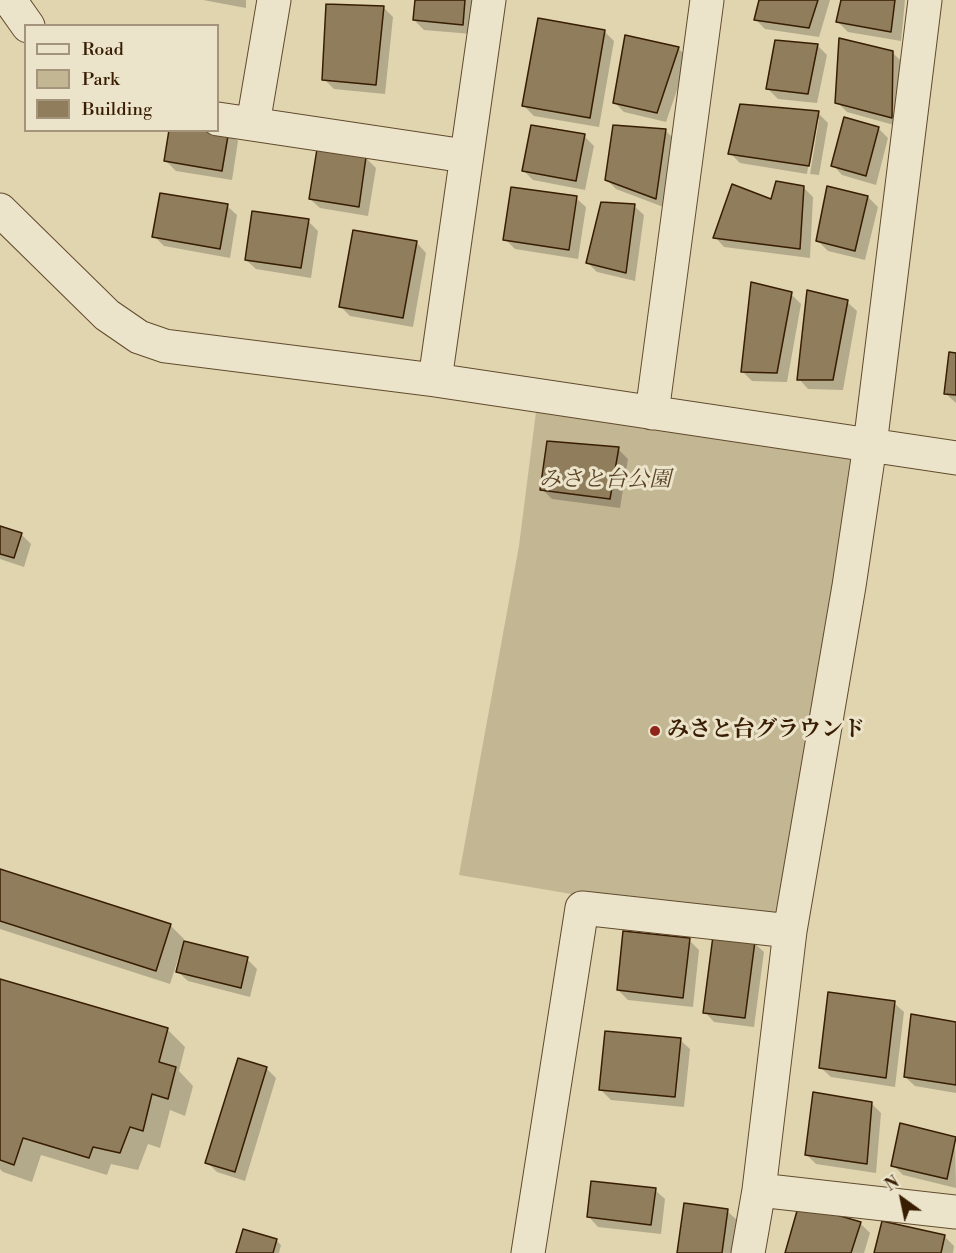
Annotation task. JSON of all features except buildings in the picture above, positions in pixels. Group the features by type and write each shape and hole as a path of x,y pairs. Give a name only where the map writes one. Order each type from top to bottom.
{"street":[{"path":"12,0 11,2 27,24"},
{"path":"253,124 274,0"},
{"path":"435,380 465,156 489,0"},
{"path":"652,413 707,0"},
{"path":"748,1253 759,1190 790,931 849,586 870,445 926,0"},
{"path":"219,118 465,156"},
{"path":"0,210 106,315 139,337 165,346 435,380 956,458"},
{"path":"528,1253 582,908 790,931"},
{"path":"759,1190 956,1212"}],"green space":[{"name":"みさと台グラウンド","path":"538,396 870,445 790,931 459,875 519,546"}],"place":[{"name":"みさと台グラウンド","path":"655,731"}],"park label":[{"name":"みさと台公園","path":"605,481"}]}
